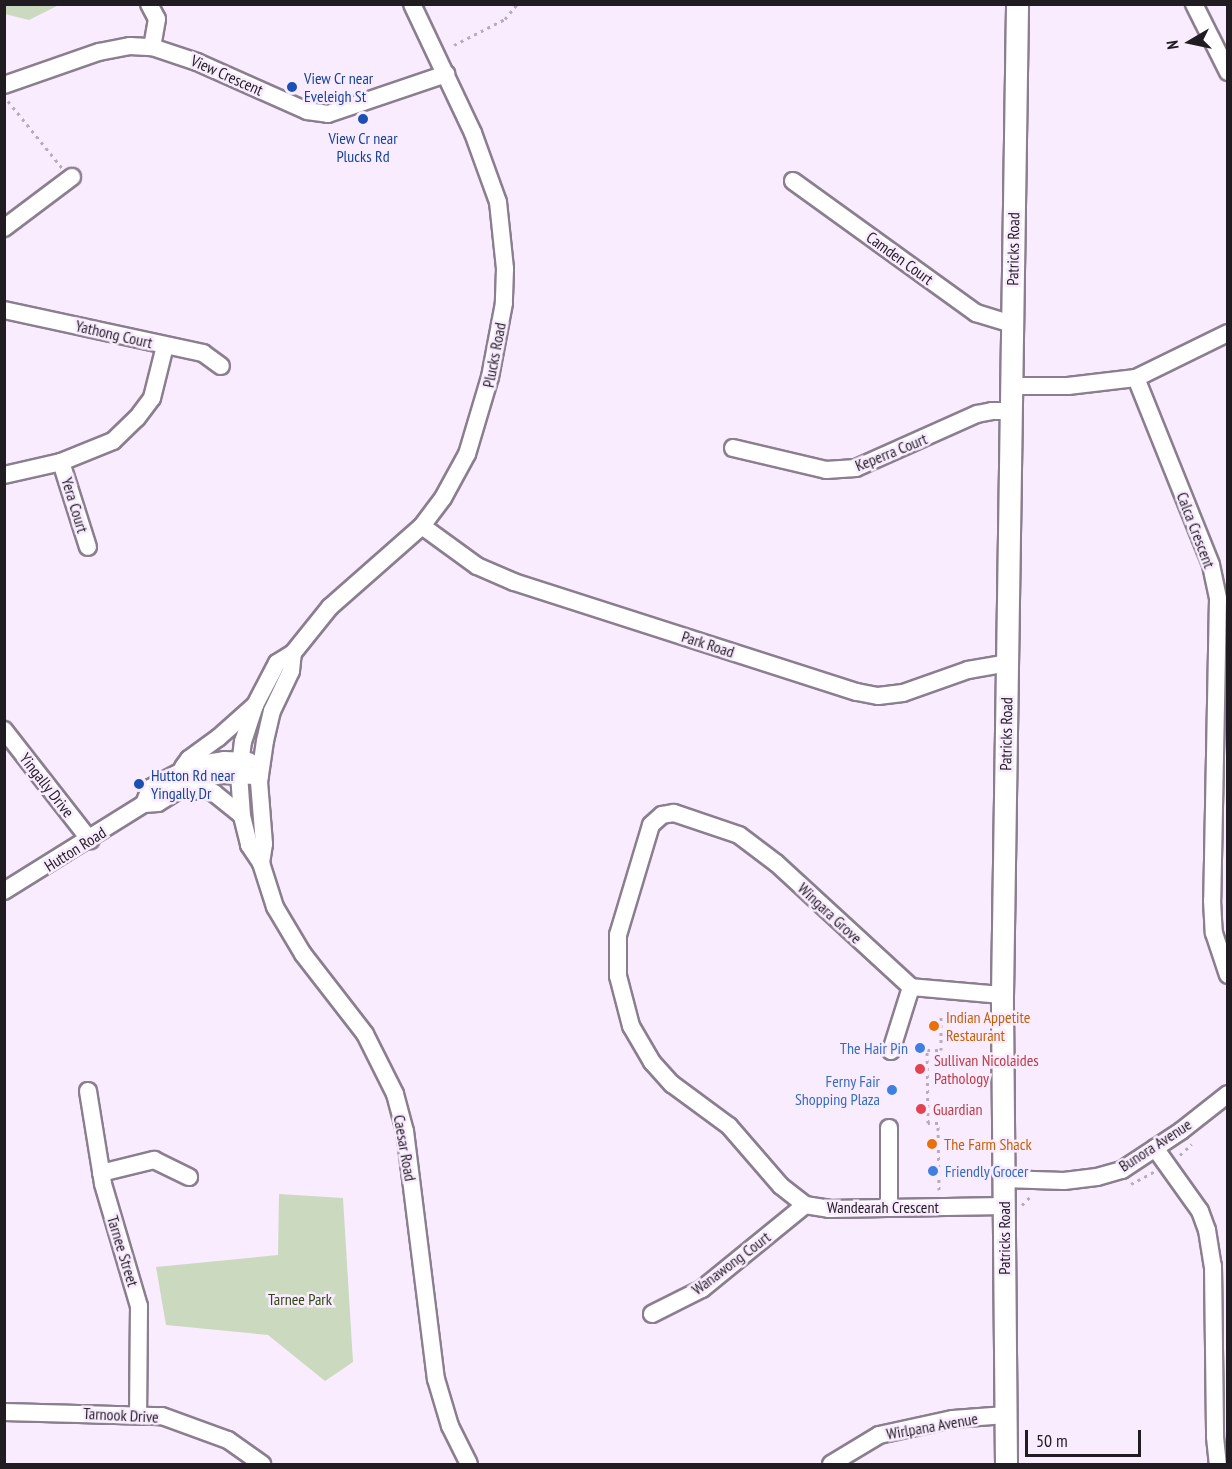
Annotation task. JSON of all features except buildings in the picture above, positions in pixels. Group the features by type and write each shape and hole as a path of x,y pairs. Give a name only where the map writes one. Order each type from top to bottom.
{"main road":[{"name":"Patricks Road","path":"1006,1464 1002,995 1017,4"}],"street":[{"path":"149,4 157,19 152,47"},
{"name":"Plucks Road","path":"239,767 255,705 277,663 293,653 330,607 423,526 455,478 476,429 490,377 504,292 504,245 495,192 473,133 412,4"},
{"path":"1194,4 1227,72"},
{"name":"View Crescent","path":"4,85 37,76 99,52 130,46 152,47 197,62 316,114 341,111 446,74"},
{"path":"4,228 72,177"},
{"name":"Camden Court","path":"793,181 976,313 1012,324"},
{"name":"Yathong Court","path":"4,310 203,353 221,366"},
{"path":"1010,386 1068,386 1136,378 1227,333"},
{"path":"4,475 62,462 113,441 137,418 152,398 165,346"},
{"name":"Calca Crescent","path":"1136,378 1211,565 1218,599 1212,900 1214,933 1227,975"},
{"name":"Keperra Court","path":"734,448 826,470 856,468 977,414 1010,411"},
{"name":"Yera Court","path":"62,462 88,547"},
{"name":"Park Road","path":"423,526 477,566 514,582 857,692 878,696 903,693 968,670 1007,663"},
{"name":"Plucks Road","path":"261,768 272,711 291,671 293,653"},
{"path":"181,770 189,759 218,738 255,705"},
{"name":"Yingally Drive","path":"4,730 90,840"},
{"name":"Hutton Road","path":"144,804 150,788 181,770 204,763 261,768"},
{"name":"Hutton Road","path":"4,891 90,840 144,804 158,802 201,778 239,767"},
{"name":"Caesar Road","path":"239,767 242,816 249,846 261,863 272,899 303,954 365,1034 395,1094 405,1131 436,1379 450,1426 469,1464"},
{"name":"Caesar Road","path":"261,768 264,844 261,863"},
{"path":"176,792 207,790 223,799 242,816"},
{"name":"Wingara Grove","path":"662,815 674,813 739,835 776,863 911,987"},
{"name":"Wandearah Crescent","path":"662,815 651,825 618,935 618,976 631,1026 652,1062 672,1084 729,1126 781,1186 805,1205 829,1209 1004,1206"},
{"path":"891,1051 911,987 1002,995"},
{"name":"Tarnee Street","path":"88,1091 101,1173 139,1306 138,1413"},
{"name":"Bunora Avenue","path":"1004,1179 1064,1181 1097,1178 1122,1170 1182,1131 1227,1094"},
{"path":"889,1128 889,1208"},
{"path":"1155,1148 1200,1211 1207,1230 1213,1266 1215,1437 1218,1464"},
{"path":"101,1173 154,1160 189,1177"},
{"name":"Wanawong Court","path":"652,1314 702,1288 805,1205"},
{"name":"Tarnook Drive","path":"4,1412 138,1413 162,1416 199,1427 228,1440 262,1464"},
{"name":"Wirlpana Avenue","path":"831,1464 879,1435 953,1419 1006,1415"}],"path":[{"path":"454,45 505,19 518,4"},
{"path":"4,96 51,157 72,177"},
{"path":"939,1190 938,1123 928,1123 927,1050 941,1050 940,1016"}],"green space":[{"path":"4,5 59,5 29,20 5,14"},
{"name":"Tarnee Park","path":"279,1194 343,1198 353,1362 325,1381 268,1335 166,1325 156,1267 278,1255"}],"place":[{"name":"View Cr near Eveleigh St","path":"292,87"},
{"name":"View Cr near Plucks Rd","path":"363,119"},
{"name":"Hutton Rd near Yingally Dr","path":"139,784"},
{"name":"Indian Appetite Restaurant","path":"934,1026"},
{"name":"The Hair Pin","path":"920,1048"},
{"name":"Sullivan Nicolaides Pathology","path":"920,1069"},
{"name":"Ferny Fair Shopping Plaza","path":"892,1090"},
{"name":"Guardian","path":"921,1109"},
{"name":"The Farm Shack","path":"932,1144"},
{"name":"Friendly Grocer","path":"933,1171"}]}
